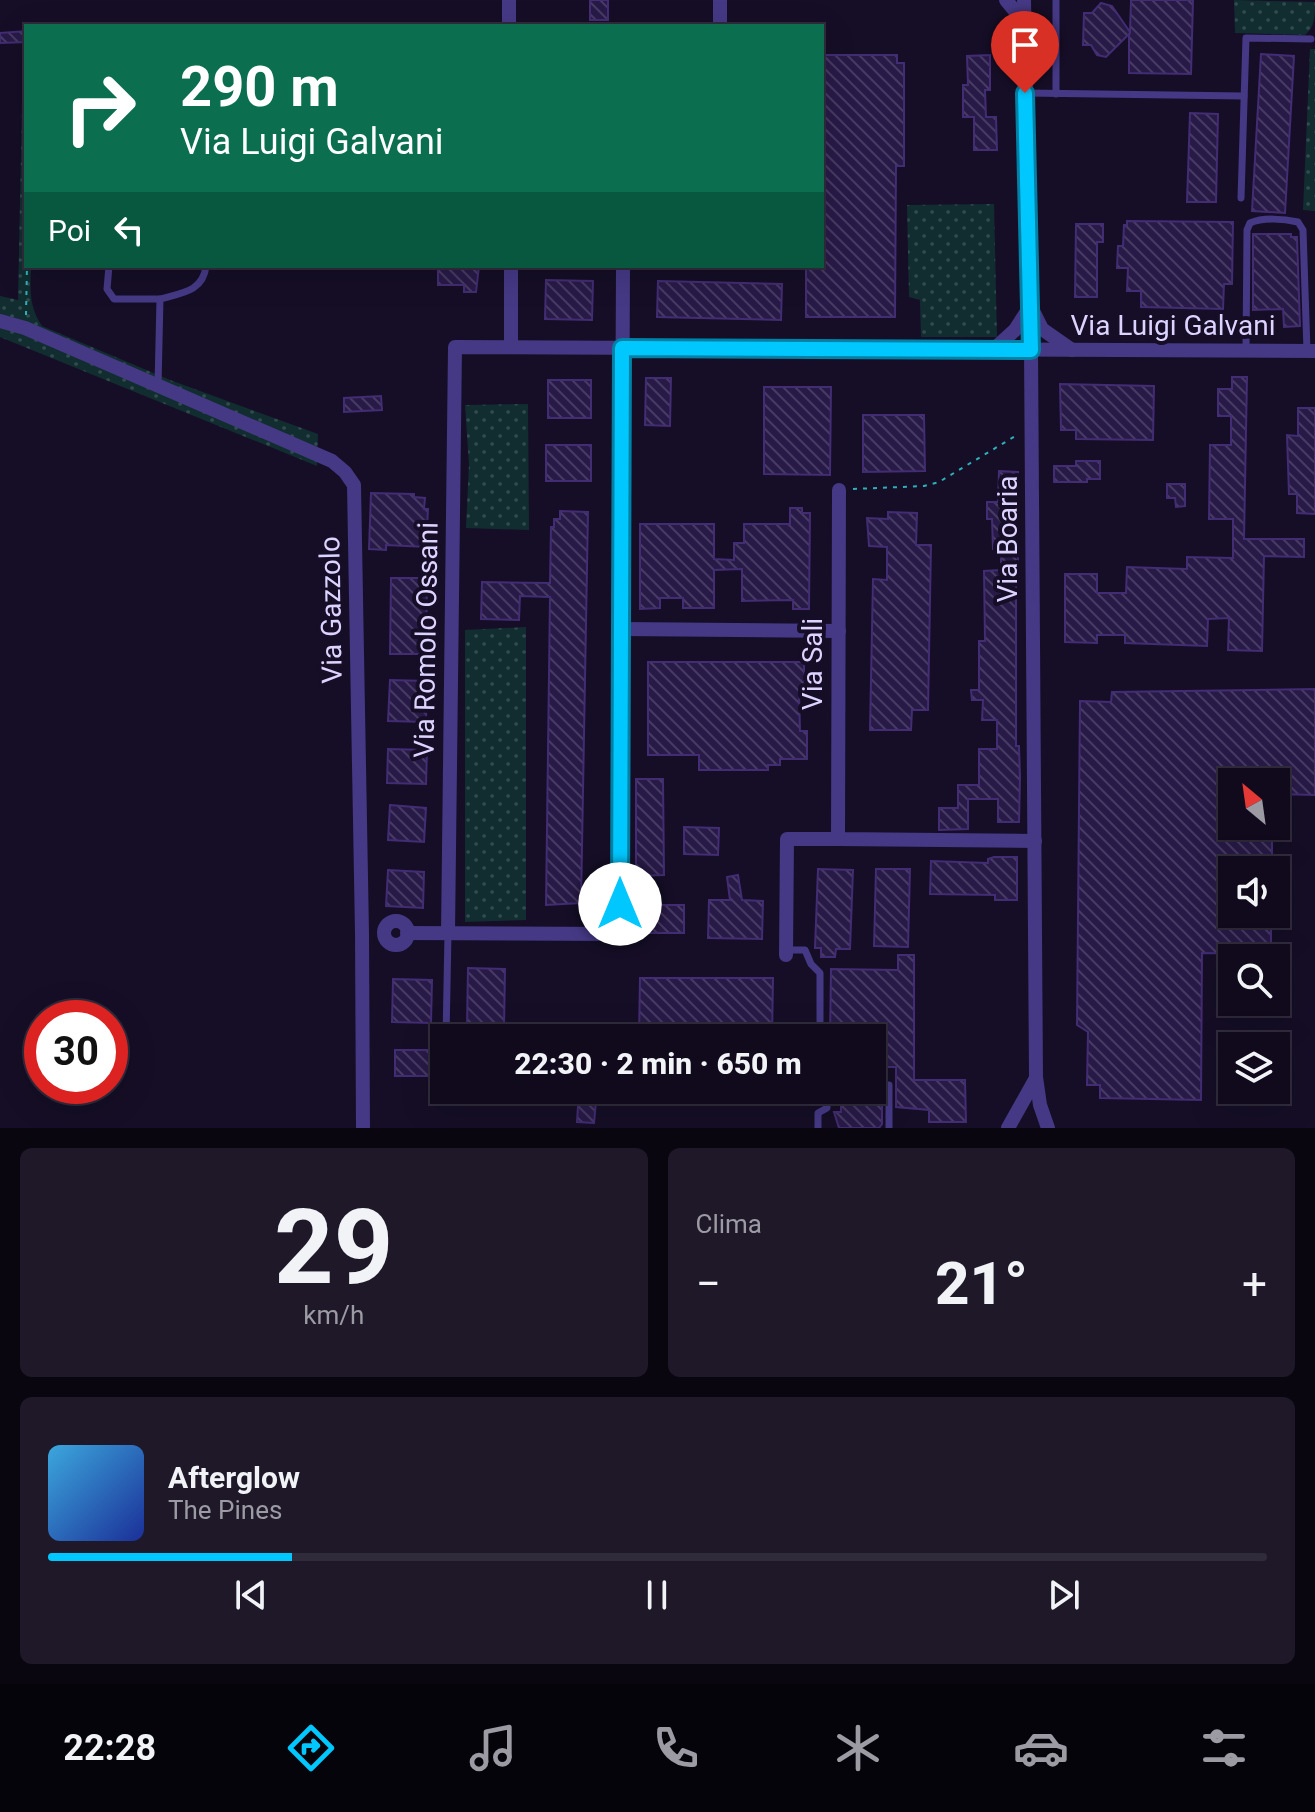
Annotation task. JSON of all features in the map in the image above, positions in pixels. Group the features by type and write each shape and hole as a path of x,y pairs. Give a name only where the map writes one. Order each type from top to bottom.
{"street":[{"path":"509,0 509,24"},
{"path":"720,0 720,24"},
{"path":"1006,0 1024,22"},
{"name":"Via Boaria","path":"1024,0 1032,426 1036,1077 1040,1105 1048,1128"},
{"path":"511,268 511,347"},
{"path":"362,933 384,932 390,923 398,922 405,926 407,933 620,934 623,268"},
{"path":"993,350 1015,330 1030,305"},
{"path":"1030,305 1042,329 1074,350"},
{"name":"Via Gazzolo","path":"0,321 25,328 332,461 354,485 363,1128"},
{"name":"Via Luigi Galvani","path":"455,347 1311,351"},
{"name":"Via Romolo Ossani","path":"448,933 455,347"},
{"name":"Via Sali","path":"838,839 839,490"},
{"path":"622,629 839,631"},
{"path":"786,952 787,839 1035,841"},
{"name":"Via Boaria","path":"1010,1127 1036,1077"}],"lane":[{"path":"1056,0 1056,94"},
{"path":"1241,198 1246,38 1311,39"},
{"path":"1025,93 1244,96"},
{"path":"1246,351 1247,230 1250,223 1256,220 1298,222 1303,230 1311,351"},
{"path":"109,268 107,289 114,299 160,299 190,291 200,284 205,268"},
{"path":"158,385 160,299"},
{"path":"446,1024 448,933"},
{"path":"786,952 805,950 811,964 820,973 820,1024"},
{"path":"886,1085 889,1085 889,1128"},
{"path":"818,1128 818,1113 827,1108 827,1104"}],"path":[{"path":"25,328 27,268"},
{"path":"839,490 924,486 939,482 1032,426"}],"green space":[{"path":"1234,0 1315,2 1314,21 1305,35 1235,33"},
{"path":"1310,49 1315,49 1315,211 1303,210"},
{"path":"22,104 24,268 31,268 33,305 42,326 170,380 318,434 317,466 0,337 0,296 18,300"},
{"path":"994,204 997,337 921,337 920,300 909,297 907,205"},
{"path":"528,404 529,530 466,528 469,464 465,405"},
{"path":"526,627 526,920 465,922 465,630"}],"building":[{"path":"590,0 608,0 608,20 590,20"},
{"path":"1131,0 1193,0 1191,74 1129,73 1129,34 1106,57 1097,55 1091,45 1083,45 1084,13 1092,13 1101,3 1112,6 1130,32"},
{"path":"24,31 24,42 0,43 0,33"},
{"path":"1261,54 1294,56 1285,213 1252,211"},
{"path":"824,55 897,55 897,63 904,63 904,166 896,166 895,317 806,317 806,268 824,268"},
{"path":"990,55 990,90 985,90 986,117 996,117 997,150 974,150 974,117 963,117 963,85 968,85 967,56"},
{"path":"1190,113 1218,114 1216,202 1187,202"},
{"path":"1127,221 1233,222 1232,284 1224,284 1223,309 1141,307 1141,291 1127,291 1128,268 1117,268 1118,246 1123,246"},
{"path":"1076,224 1103,224 1103,242 1097,242 1097,297 1075,297"},
{"path":"1253,234 1291,234 1291,237 1297,237 1300,326 1284,327 1283,309 1253,310"},
{"path":"438,268 479,268 476,292 464,292 464,285 438,285"},
{"path":"546,280 593,281 592,320 545,319"},
{"path":"658,281 782,284 781,320 657,317"},
{"path":"1232,377 1247,377 1244,539 1304,539 1304,557 1264,556 1262,651 1228,650 1229,618 1208,619 1207,646 1125,643 1125,635 1097,635 1097,643 1065,642 1065,574 1097,574 1097,593 1126,593 1127,567 1187,569 1187,557 1233,558 1233,519 1209,519 1210,445 1231,445 1231,416 1218,416 1218,389 1232,389"},
{"path":"646,378 671,378 670,426 645,425"},
{"path":"548,380 591,380 591,418 548,418"},
{"path":"1060,384 1154,386 1153,440 1076,439 1076,430 1061,430"},
{"path":"764,387 831,387 830,475 764,474"},
{"path":"381,396 382,410 344,412 344,398"},
{"path":"1298,408 1315,408 1315,514 1297,513 1297,494 1289,494 1287,435 1298,436"},
{"path":"863,415 924,415 925,471 863,472"},
{"path":"546,445 591,445 591,481 546,481"},
{"path":"1076,461 1100,461 1100,479 1054,482 1054,466 1076,466"},
{"path":"999,471 1018,472 1016,746 1019,746 1019,822 998,822 998,799 968,799 968,829 939,830 939,808 958,808 958,785 979,785 979,749 997,749 997,720 982,720 983,700 972,700 971,690 979,690 979,641 985,641 984,571 1001,570 1001,549 993,549 992,519 987,519 987,502 998,502"},
{"path":"1167,484 1185,484 1185,506 1176,507 1175,498 1167,498"},
{"path":"371,493 414,494 414,497 425,498 424,509 428,509 426,547 386,545 386,550 369,549"},
{"path":"790,508 802,508 802,513 810,513 809,609 793,609 793,600 742,601 742,569 714,570 714,608 683,608 683,598 660,598 660,608 640,609 640,524 714,524 714,559 734,560 734,543 744,543 744,524 790,524"},
{"path":"560,511 588,512 581,903 546,905 550,597 520,596 519,620 481,619 482,582 550,583 551,527 554,527 554,519 560,519"},
{"path":"888,512 917,513 916,545 931,545 928,710 912,710 911,730 870,730 873,579 887,580 887,547 869,546 867,518 888,519"},
{"path":"391,578 427,578 426,654 390,654"},
{"path":"648,662 804,662 804,691 799,691 800,731 807,731 807,759 780,759 780,765 768,765 768,770 699,770 699,755 648,755"},
{"path":"390,680 427,681 426,722 388,721"},
{"path":"1315,689 1315,795 1290,794 1290,768 1218,768 1218,840 1272,840 1272,856 1218,856 1218,928 1271,928 1271,944 1218,944 1218,953 1202,953 1201,1100 1100,1098 1100,1085 1087,1085 1088,1032 1077,1025 1080,701 1111,702 1112,692"},
{"path":"388,749 427,750 426,784 387,783"},
{"path":"636,779 663,779 664,875 636,876"},
{"path":"390,805 426,808 424,842 388,840"},
{"path":"684,827 719,828 718,855 684,854"},
{"path":"1017,857 1017,900 995,900 995,895 930,894 931,861 988,863 988,859"},
{"path":"818,869 853,870 850,949 836,949 835,957 821,957 821,948 815,948"},
{"path":"876,869 910,869 908,947 874,946"},
{"path":"388,870 424,872 423,908 386,906"},
{"path":"738,875 742,900 763,901 762,939 708,938 709,900 730,900 727,877"},
{"path":"637,905 684,905 684,933 637,933"},
{"path":"898,955 914,955 914,1080 965,1080 966,1122 929,1122 929,1110 896,1107 896,1067 886,1067 886,1024 830,1024 831,969 898,970"},
{"path":"468,968 505,969 504,1024 467,1024"},
{"path":"640,978 773,978 772,1024 639,1024"},
{"path":"393,979 432,980 431,1023 392,1022"},
{"path":"395,1050 430,1050 430,1076 395,1076"},
{"path":"578,1104 596,1104 594,1123 577,1122"},
{"path":"841,1104 882,1104 882,1124 879,1128 839,1128 834,1112 841,1112"}],"route":[{"path":"620,904 622,348 1031,350 1025,93"}]}
